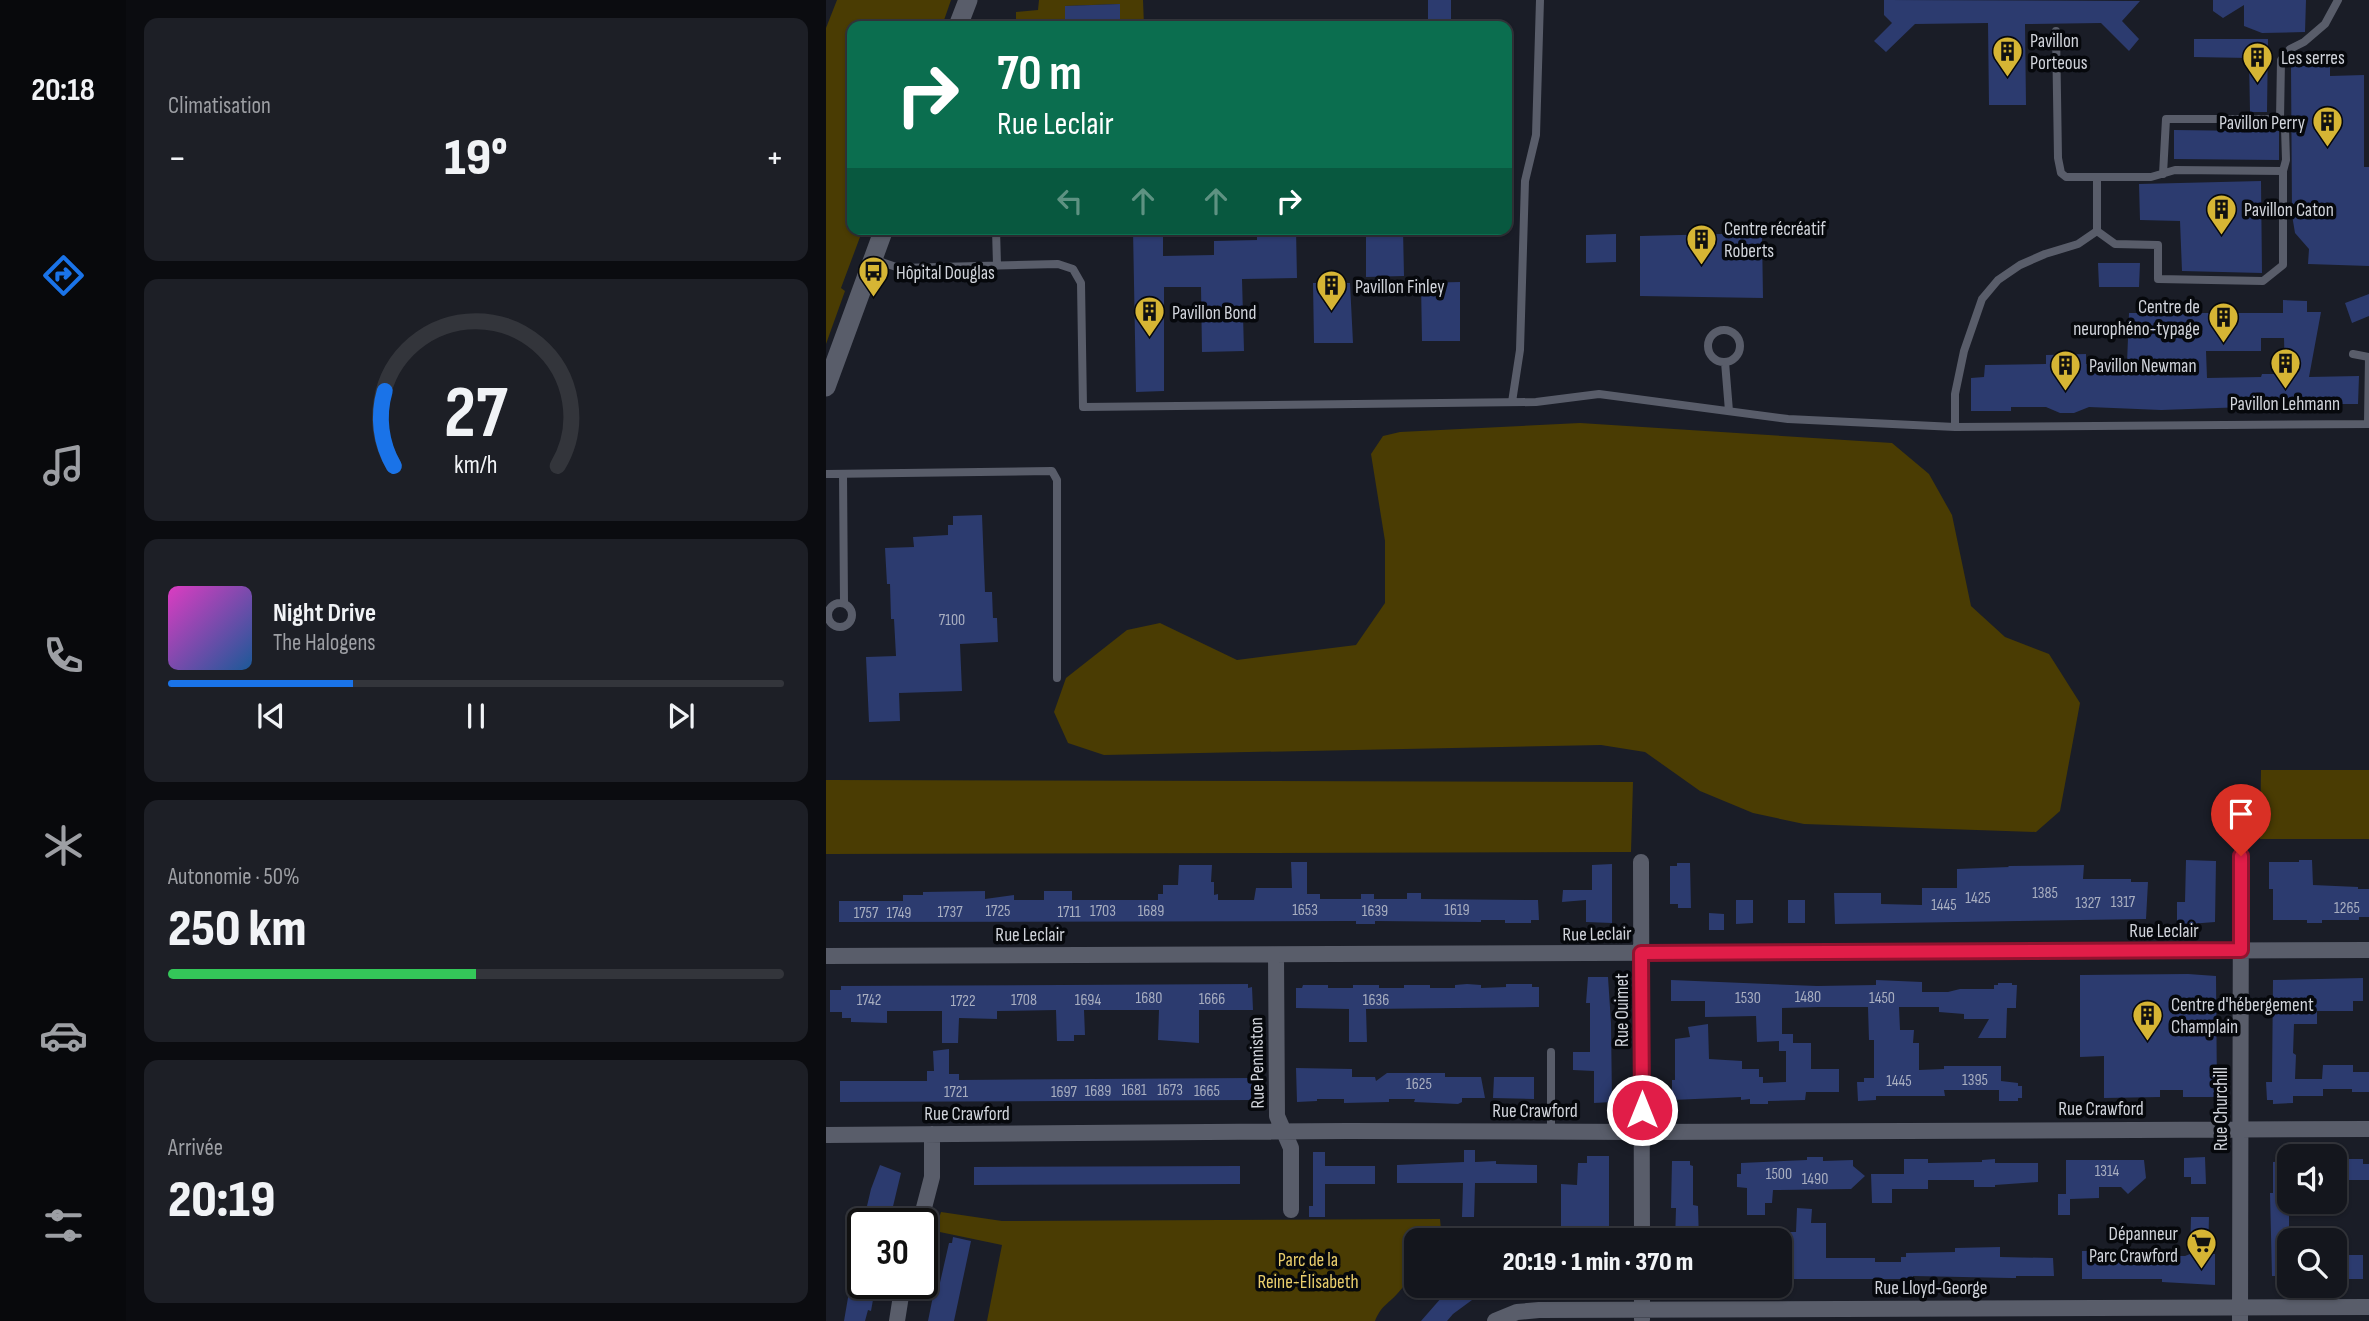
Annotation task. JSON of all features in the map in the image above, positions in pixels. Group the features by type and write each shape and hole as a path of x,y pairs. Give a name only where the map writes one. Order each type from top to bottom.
{"main road":[{"path":"960,21 968,0"},
{"path":"826,387 882,235"}],"street":[{"name":"Rue Churchill","path":"2240,1314 2241,856"},
{"name":"Rue Ouimet","path":"1641,862 1642,1228"},
{"name":"Rue Leclair","path":"826,956 2369,950"},
{"name":"Rue Penniston","path":"1276,955 1277,1116 1291,1148 1292,1210"},
{"name":"Rue Crawford","path":"826,1135 2369,1129"},
{"path":"924,1208 932,1177 932,1134"},
{"path":"1642,1298 1642,1316"},
{"path":"897,1321 900,1299"},
{"name":"Rue Lloyd-George","path":"1495,1321 1517,1312 1539,1310 1642,1316 2331,1314 2369,1307"}],"lane":[{"path":"1512,401 1520,350 1523,201 1536,135 1540,0"},
{"path":"2097,232 2115,244 2158,245 2158,279 2263,281 2283,265 2283,171 2286,160 2285,128 2280,119 2281,60 2290,49 2304,42 2325,24 2338,0"},
{"path":"2056,30 2058,158 2061,173 2066,177 2151,177 2175,170 2283,171"},
{"path":"2163,174 2166,119 2280,119"},
{"path":"2097,178 2097,232"},
{"path":"1955,426 1955,394 1964,351 1982,299 1998,280 2020,265 2078,244 2097,232"},
{"path":"996,235 997,265"},
{"path":"873,259 900,268 1065,265 1078,275 1081,283 1083,407 1536,402 1599,394 1788,419 1955,426 2369,424 2369,357 2353,354"},
{"path":"1723,330 1733,333 1740,346 1734,359 1725,362 1714,359 1708,344 1713,335 1723,330"},
{"path":"1725,362 1729,411"},
{"path":"826,474 1052,471 1057,480 1057,678"},
{"path":"843,474 844,603 852,612 846,625 835,625 827,616 833,606 844,603"},
{"path":"2240,789 2241,856"},
{"path":"1551,1052 1551,1131"}],"green space":[{"path":"837,0 951,0 944,21 847,21 847,235 861,235 841,288 845,291 826,344 826,28"},
{"path":"1039,0 1143,0 1144,21 1120,21 1120,4 1065,6 1065,21 1016,21 1016,12 1038,10"},
{"path":"1580,423 1892,443 1929,474 1952,515 1971,606 2005,637 2049,654 2080,703 2060,811 2036,832 1804,824 1753,813 1700,791 1645,752 1601,745 1104,755 1068,743 1054,712 1066,678 1127,630 1160,623 1237,660 1356,645 1385,603 1385,541 1371,454 1383,436 1400,432"},
{"path":"2261,770 2369,770 2369,839 2260,839"},
{"path":"826,780 1633,782 1631,852 826,854"},
{"name":"Parc de la Reine-Élisabeth","path":"941,1212 1002,1221 1440,1219 1441,1228 1404,1228 1404,1285 1382,1309 1375,1321 987,1321 1002,1245 938,1232"}],"building":[{"path":"1428,0 1451,0 1451,21 1428,21"},
{"name":"Pavillon Porteous","path":"1884,0 2140,1 2122,21 2139,39 2129,51 2101,23 2025,24 2026,105 1989,105 1988,23 1915,24 1886,52 1874,41 1892,23 1884,15"},
{"path":"2213,0 2306,0 2305,32 2262,33 2244,26 2244,5 2223,18 2213,11"},
{"path":"1120,4 1120,21 1065,21 1065,6"},
{"name":"Les serres","path":"2194,39 2268,39 2267,112 2250,112 2249,58 2194,57"},
{"name":"Pavillon Perry","path":"2291,66 2330,66 2330,76 2364,75 2364,167 2369,167 2369,266 2308,264 2309,249 2295,233 2292,215"},
{"path":"2250,126 2267,126 2267,131 2279,131 2279,160 2174,159 2174,130 2250,131"},
{"name":"Pavillon Caton","path":"2261,181 2262,273 2182,271 2180,221 2140,220 2139,184"},
{"name":"Centre récréatif Roberts","path":"1762,233 1763,298 1640,296 1640,236"},
{"path":"1616,234 1616,262 1586,263 1586,235"},
{"path":"1133,235 1163,235 1163,256 1214,255 1214,241 1257,240 1257,235 1296,235 1297,278 1242,279 1244,351 1202,352 1201,287 1164,287 1164,391 1136,392"},
{"path":"1366,235 1403,235 1404,276 1366,277"},
{"path":"2098,263 2140,263 2139,287 2099,287"},
{"path":"1460,282 1460,341 1422,341 1421,283"},
{"name":"Pavillon Finley","path":"1313,283 1350,283 1353,343 1314,343"},
{"path":"2369,294 2369,316 2352,323 2345,303"},
{"path":"2283,300 2307,301 2307,312 2321,312 2309,377 2359,376 2358,404 2337,404 2333,407 2328,404 2161,410 2089,407 2074,413 2060,413 2046,407 2011,407 2011,411 1971,411 1971,378 1984,377 1985,365 2046,364 2046,355 2086,354 2086,364 2127,363 2129,313 2283,313","holes":["2261,338 2284,338 2285,374 2207,378 2206,351 2261,351"]},
{"path":"982,515 985,592 992,592 993,618 997,618 998,642 960,644 962,691 899,693 900,721 869,722 866,657 896,656 885,548 914,547 913,537 948,535 948,525 953,525 953,516"},
{"path":"2186,860 2216,861 2215,922 2177,925 2177,902 2185,902"},
{"path":"2312,860 2313,885 2369,889 2369,917 2359,917 2359,920 2322,920 2322,923 2273,920 2273,889 2269,889 2269,862"},
{"path":"1291,862 1307,862 1307,894 1320,894 1320,899 1361,899 1361,894 1374,894 1374,899 1407,899 1407,893 1421,893 1421,899 1538,900 1539,920 1531,920 1531,923 1505,923 1505,920 1375,921 1375,924 1356,924 1356,921 839,922 839,901 903,901 903,895 923,895 923,892 985,891 985,899 1014,895 1014,900 1044,900 1044,891 1072,891 1072,900 1158,900 1158,894 1163,894 1163,885 1178,885 1179,865 1212,865 1211,882 1214,882 1214,895 1218,894 1218,900 1254,900 1256,888 1292,888"},
{"path":"1677,863 1690,863 1691,908 1678,908 1678,904 1670,904 1670,866 1677,866"},
{"path":"1612,864 1612,923 1586,922 1586,900 1562,902 1563,890 1592,890 1592,865"},
{"path":"2084,865 2083,879 2131,879 2131,882 2148,882 2146,919 1835,924 1834,893 1881,893 1881,904 1922,905 1922,888 1957,888 1957,869"},
{"path":"1736,900 1753,900 1753,923 1736,924"},
{"path":"1788,900 1805,900 1805,923 1788,923"},
{"path":"1709,913 1724,914 1724,930 1709,930"},
{"name":"Centre d'hébergement Champlain","path":"2080,975 2216,976 2217,1097 2183,1097 2183,1090 2160,1090 2160,1097 2104,1098 2104,1056 2080,1057"},
{"path":"1588,977 1608,977 1612,1102 1594,1103 1594,1071 1573,1070 1573,1052 1590,1052 1590,1003 1586,1003"},
{"path":"2363,978 2363,1001 2353,1001 2353,1011 2317,1011 2317,1024 2294,1024 2293,1053 2296,1055 2295,1079 2322,1079 2323,1065 2353,1065 2353,1072 2369,1072 2369,1092 2323,1089 2323,1096 2293,1096 2293,1103 2273,1104 2273,1100 2267,1100 2266,1082 2272,1082 2273,980"},
{"path":"1671,980 1817,986 1876,985 1876,980 1922,982 1922,992 1994,989 1994,985 1998,983 2012,983 2017,985 2016,1008 2007,1008 2006,1038 1978,1038 1989,1019 1964,1019 1964,1014 1939,1012 1939,1007 1899,1007 1900,1030 1914,1030 1913,1043 1919,1043 1919,1070 1944,1069 1944,1066 2001,1066 2001,1081 2022,1086 2022,1098 2018,1098 2018,1101 1999,1101 1999,1090 1944,1090 1945,1096 1876,1096 1876,1100 1858,1101 1857,1082 1864,1082 1864,1078 1874,1078 1874,1040 1869,1040 1868,1007 1819,1007 1782,1008 1782,1034 1793,1034 1793,1043 1811,1043 1811,1069 1839,1069 1839,1092 1806,1092 1805,1100 1768,1101 1768,1104 1750,1104 1750,1099 1741,1100 1741,1097 1672,1100 1675,1039 1690,1037 1688,1027 1708,1024 1709,1059 1742,1061 1742,1069 1759,1069 1759,1077 1763,1077 1763,1083 1786,1082 1786,1051 1779,1051 1779,1041 1757,1042 1756,1016 1705,1017 1705,1001 1671,1001"},
{"path":"1248,984 1248,988 1252,987 1253,1010 1199,1010 1199,1043 1158,1040 1159,1010 1084,1010 1085,1035 1074,1035 1074,1041 1057,1041 1056,1010 997,1011 997,1019 959,1018 958,1043 942,1043 942,1011 887,1011 887,1023 851,1022 851,1018 842,1018 842,1012 830,1012 830,990 841,990 841,986"},
{"path":"1532,984 1532,987 1539,987 1539,1007 1366,1009 1367,1042 1349,1042 1349,1009 1296,1008 1296,988 1302,988 1303,985 1353,988 1353,985 1379,985 1379,988 1404,988 1404,985 1430,985 1430,988 1455,988 1455,985 1481,985 1481,988"},
{"path":"949,1049 949,1074 959,1074 959,1080 1252,1078 1252,1100 840,1102 840,1081 927,1081 927,1071 934,1071 933,1051"},
{"path":"1296,1068 1352,1069 1352,1077 1375,1077 1376,1081 1387,1073 1445,1073 1445,1077 1481,1077 1485,1098 1462,1098 1462,1102 1458,1104 1414,1102 1415,1099 1344,1103 1344,1099 1317,1099 1297,1102"},
{"path":"1494,1077 1534,1077 1534,1099 1493,1098"},
{"path":"1464,1150 1475,1150 1475,1162 1537,1165 1537,1183 1475,1183 1474,1217 1462,1217 1463,1183 1397,1183 1397,1165 1464,1162"},
{"path":"1313,1152 1325,1152 1325,1166 1375,1166 1375,1184 1325,1184 1325,1217 1309,1217 1309,1206 1313,1206"},
{"path":"1587,1156 1609,1156 1609,1228 1561,1228 1561,1184 1577,1185 1578,1163 1587,1163"},
{"path":"1807,1157 1823,1157 1823,1161 1853,1160 1853,1166 1865,1176 1851,1189 1773,1190 1772,1203 1765,1203 1765,1215 1747,1215 1747,1188 1737,1187 1737,1174 1741,1174 1741,1163 1807,1160"},
{"path":"2205,1157 2206,1184 2191,1184 2191,1177 2184,1177 2184,1158"},
{"path":"1904,1159 1928,1159 1928,1163 1982,1162 1995,1159 1995,1163 2038,1163 2038,1182 1974,1187 1974,1180 1928,1180 1928,1189 1892,1189 1892,1203 1872,1203 1871,1174 1904,1174"},
{"path":"2347,1159 2363,1159 2363,1164 2369,1164 2369,1180 2347,1180"},
{"path":"2066,1160 2144,1160 2146,1178 2128,1194 2121,1187 2099,1187 2099,1198 2070,1199 2070,1215 2058,1215 2058,1194 2066,1194"},
{"path":"1672,1161 1690,1161 1693,1166 1693,1205 1698,1206 1699,1228 1675,1228 1676,1208 1671,1208"},
{"path":"2273,1162 2277,1162 2277,1214 2289,1214 2289,1228 2277,1228 2277,1276 2272,1276 2270,1193 2273,1193"},
{"path":"880,1165 901,1173 893,1208 867,1208"},
{"path":"1240,1166 1240,1184 974,1185 974,1167"},
{"path":"1797,1208 1812,1209 1811,1223 1826,1223 1826,1258 1875,1258 1875,1262 1901,1262 1901,1257 1906,1257 1906,1253 1955,1252 1955,1248 2000,1247 2000,1257 2053,1258 2054,1276 1792,1279 1792,1232 1796,1232"},
{"path":"2191,1217 2209,1217 2208,1254 2215,1254 2215,1285 2162,1282 2162,1279 2082,1279 2082,1251 2113,1250 2113,1260 2161,1260 2161,1256 2190,1254"},
{"path":"953,1237 971,1241 954,1321 928,1321 932,1299 938,1299 938,1287 949,1243 952,1243"},
{"path":"2347,1255 2363,1255 2363,1279 2347,1279"},
{"path":"1441,1298 1475,1298 1447,1321 1421,1321"},
{"path":"848,1299 873,1299 871,1311 868,1310 865,1321 844,1321"}],"place":[{"name":"Pavillon Porteous","path":"2007,78"},
{"name":"Les serres","path":"2258,84"},
{"name":"Pavillon Perry","path":"2328,149"},
{"name":"Pavillon Caton","path":"2221,236"},
{"name":"Centre récréatif Roberts","path":"1701,266"},
{"name":"Hôpital Douglas","path":"873,299"},
{"name":"Pavillon Finley","path":"1332,313"},
{"name":"Pavillon Bond","path":"1149,339"},
{"name":"Centre de neurophéno-typage","path":"2223,344"},
{"name":"Pavillon Lehmann","path":"2285,391"},
{"name":"Pavillon Newman","path":"2066,392"},
{"name":"Centre d'hébergement Champlain","path":"2148,1042"},
{"name":"Dépanneur Parc Crawford","path":"2201,1271"}],"route":[{"path":"1642,1110 1641,953 2241,950 2241,856"}]}
